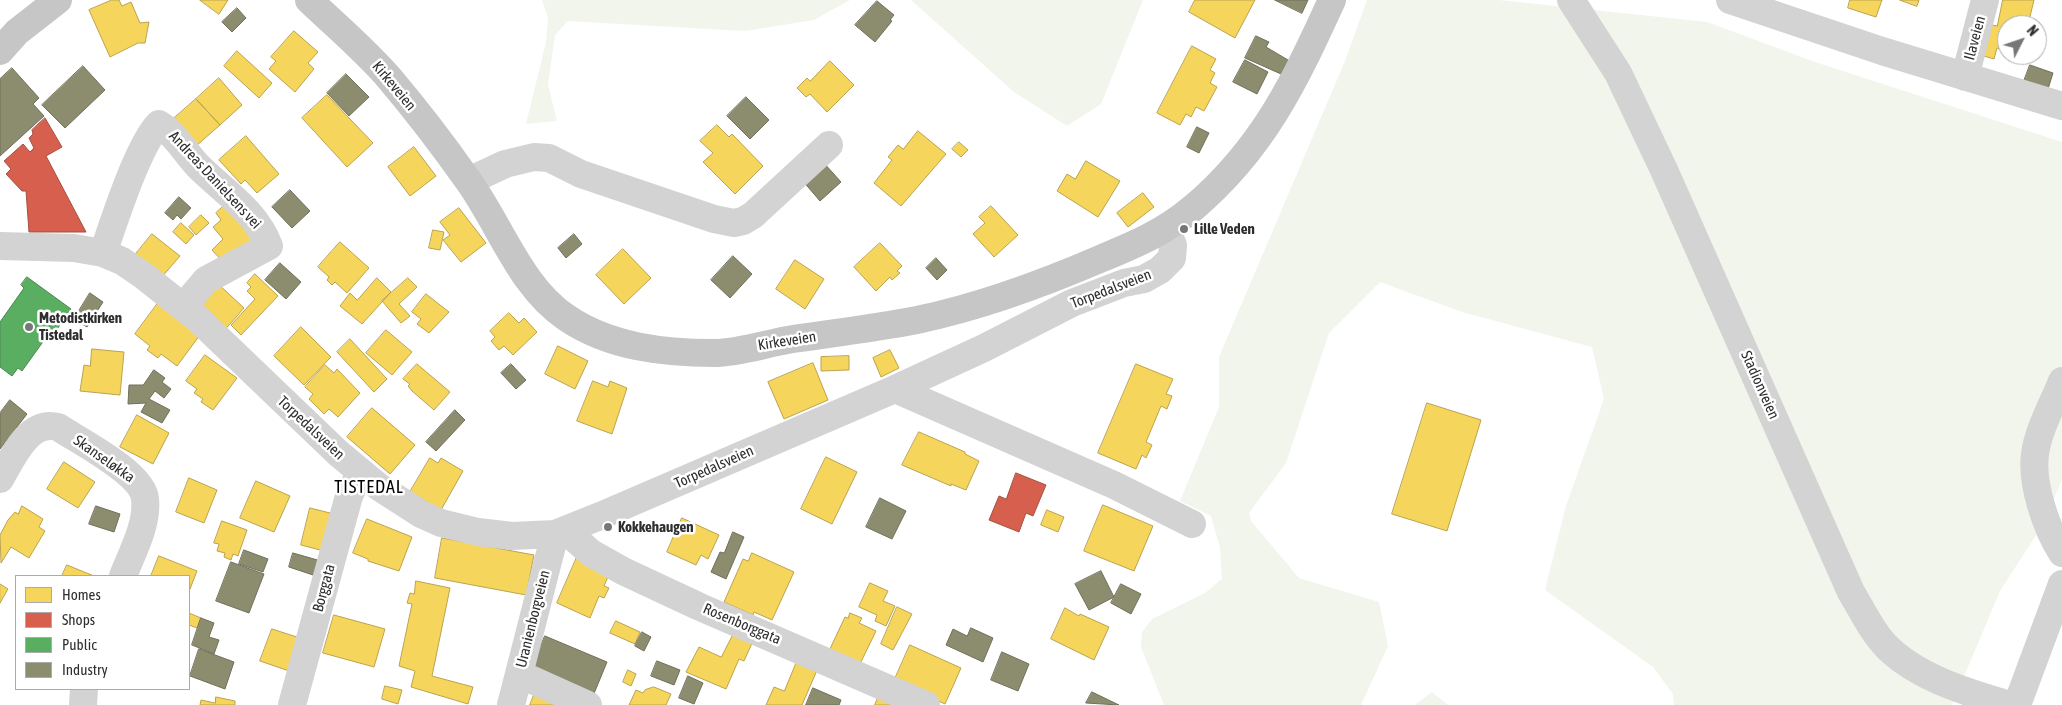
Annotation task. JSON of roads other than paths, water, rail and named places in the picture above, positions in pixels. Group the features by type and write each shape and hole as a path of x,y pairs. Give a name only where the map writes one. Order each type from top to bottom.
{"main road":[{"path":"0,51 17,32 58,0"},
{"name":"Kirkeveien","path":"309,0 390,79 469,181 497,225 522,270 536,289 569,320 597,334 622,343 654,350 719,353 920,319 994,298 1078,269 1166,229"},
{"path":"1166,229 1216,187 1265,130 1295,81 1332,0"}],"street":[{"name":"Stadionveien","path":"1572,0 1618,73 1631,99 1751,364 1851,592 1872,626 1889,648 1909,664 1964,692 2010,705"},
{"path":"1730,0 1965,77 2062,106"},
{"name":"Ilaveien","path":"1965,77 1985,0"},
{"name":"Andreas Danielsens vei","path":"103,254 144,149 153,130 159,124 168,129 200,168 255,219 269,246 206,280 183,307"},
{"path":"469,181 504,164 534,156 550,158 581,174 714,219 734,223 743,222 752,215 829,144"},
{"name":"Torpedalsveien","path":"0,246 74,248 103,254 122,261 183,307 315,433 401,504 441,523 478,532 512,536 560,532 895,389 984,348 1072,303 1124,283 1144,279 1160,270 1172,258 1173,245 1166,229"},
{"path":"2062,382 2037,446 2035,464 2046,527 2062,553"},
{"path":"895,389 1114,485 1192,524"},
{"name":"Skanseløkka","path":"0,479 24,442 34,431 49,425 58,427 127,472 140,485 146,500 138,537 123,575"},
{"name":"Borggata","path":"292,705 349,496 360,472"},
{"name":"Uranienborgveien","path":"511,705 560,532"},
{"name":"Rosenborggata","path":"560,532 591,553 623,571 700,607 926,705"},
{"path":"2017,705 2062,584"},
{"path":"519,674 588,705"},
{"path":"83,705 84,690"}],"place":[{"name":"Lille Veden","path":"1184,229"},
{"name":"Metodistkirken Tistedal","path":"29,327"},
{"name":"Kokkehaugen","path":"608,527"}],"district":[{"name":"TISTEDAL","path":"369,487"}]}
